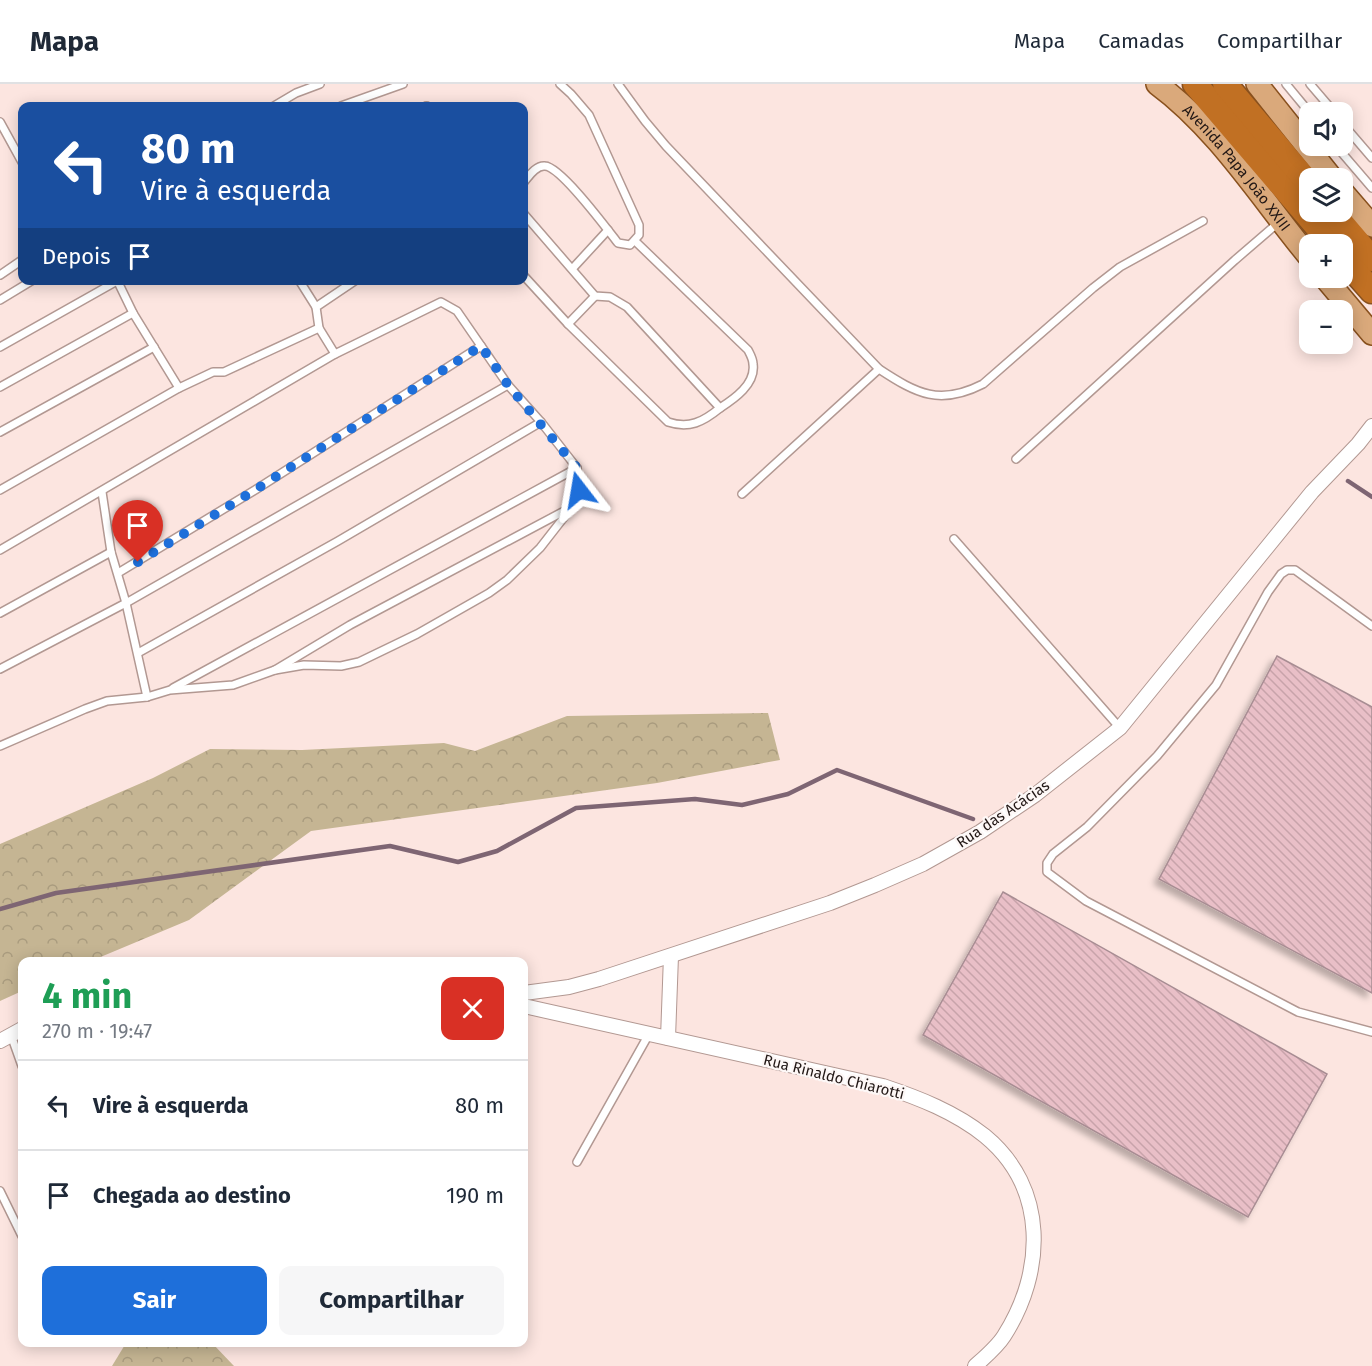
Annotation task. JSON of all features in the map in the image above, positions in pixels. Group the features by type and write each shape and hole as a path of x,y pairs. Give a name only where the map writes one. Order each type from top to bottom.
{"highway":[{"name":"Avenida Papa João XXIII","path":"1195,84 1323,234"},
{"path":"1225,84 1299,172"},
{"path":"1337,222 1372,291"},
{"path":"1356,261 1372,303"}],"main road":[{"name":"Avenida Papa João XXIII","path":"1157,84 1176,98 1206,128 1299,245"},
{"path":"1257,84 1324,168"},
{"path":"1353,204 1372,226"},
{"path":"1333,288 1372,334"}],"street":[{"name":"Rua das Acácias","path":"528,992 569,987 830,903 923,864 980,832 1035,795 1120,728 1311,492 1358,444 1372,426"},
{"name":"Rua das Acácias","path":"1358,444 1372,440"},
{"path":"668,1038 671,956"},
{"name":"Rua Rinaldo Chiarotti","path":"528,1007 883,1086 924,1100 956,1117 986,1137 1010,1163 1026,1191 1034,1220 1033,1260 1024,1300 1003,1339 975,1366"}],"lane":[{"path":"281,102 296,93 320,84"},
{"path":"351,102 403,84"},
{"path":"528,178 537,168 543,165 548,166 557,172 618,243 630,244 639,235 639,225 589,116 571,93 560,84"},
{"path":"618,84 645,122 666,146 879,369 917,392 935,396 951,396 968,392 983,384 1120,267 1203,221"},
{"path":"1286,84 1301,102"},
{"path":"1310,84 1325,102"},
{"path":"0,122 18,155"},
{"path":"1353,136 1372,158"},
{"path":"1345,156 1372,188"},
{"path":"528,217 595,296 610,297 627,307 720,408"},
{"path":"1016,459 1279,222"},
{"path":"573,268 608,230"},
{"path":"528,280 568,324 668,422 680,427 701,422 734,399 752,376 753,364 748,350 635,241"},
{"path":"0,274 18,263"},
{"path":"0,300 25,285"},
{"path":"0,347 110,285"},
{"path":"119,285 133,313 179,388"},
{"path":"303,285 316,307 319,328 335,354"},
{"path":"316,307 349,285"},
{"path":"568,324 595,296"},
{"path":"0,550 335,354 441,302 457,311 508,385 577,468 579,490 572,507 540,548 507,580 489,593 417,634 359,662 341,666 304,665 275,670 233,685 170,690"},
{"path":"0,387 133,313"},
{"path":"0,490 179,388 213,372 225,372 319,328"},
{"path":"118,573 255,490 481,346"},
{"path":"0,432 154,347"},
{"path":"742,494 879,369"},
{"path":"0,669 126,603 508,385"},
{"path":"138,653 338,541 541,423"},
{"path":"0,746 107,701 147,698 170,690 577,468"},
{"path":"102,492 111,552 126,603 147,698"},
{"path":"275,670 350,625 572,507"},
{"path":"954,539 1120,728"},
{"path":"0,613 111,552"},
{"path":"1372,626 1295,570 1287,570 1281,574 1268,592 1216,685 1157,756 1087,827 1053,854 1047,863 1047,872 1086,901 1298,1012 1372,1032"},
{"path":"578,1162 649,1034"},
{"path":"11,1035 18,1055"},
{"path":"0,1191 18,1228"}],"green space":[{"path":"768,713 780,760 657,783 311,831 189,920 101,957 18,957 18,993 0,1001 0,844 153,778 210,749 302,750 444,743 475,751 567,716"},
{"path":"124,1347 216,1347 234,1366 112,1366"}],"building":[{"path":"1277,656 1372,707 1372,993 1159,879"},
{"path":"1003,892 1327,1074 1248,1217 923,1035"}],"waterway":[{"path":"1348,481 1372,497"},
{"path":"0,909 56,893 390,846 458,862 497,851 576,808 695,799 742,805 788,794 837,770 973,819"}],"route":[{"path":"138,562 481,346 508,385 577,468 579,490"}]}
